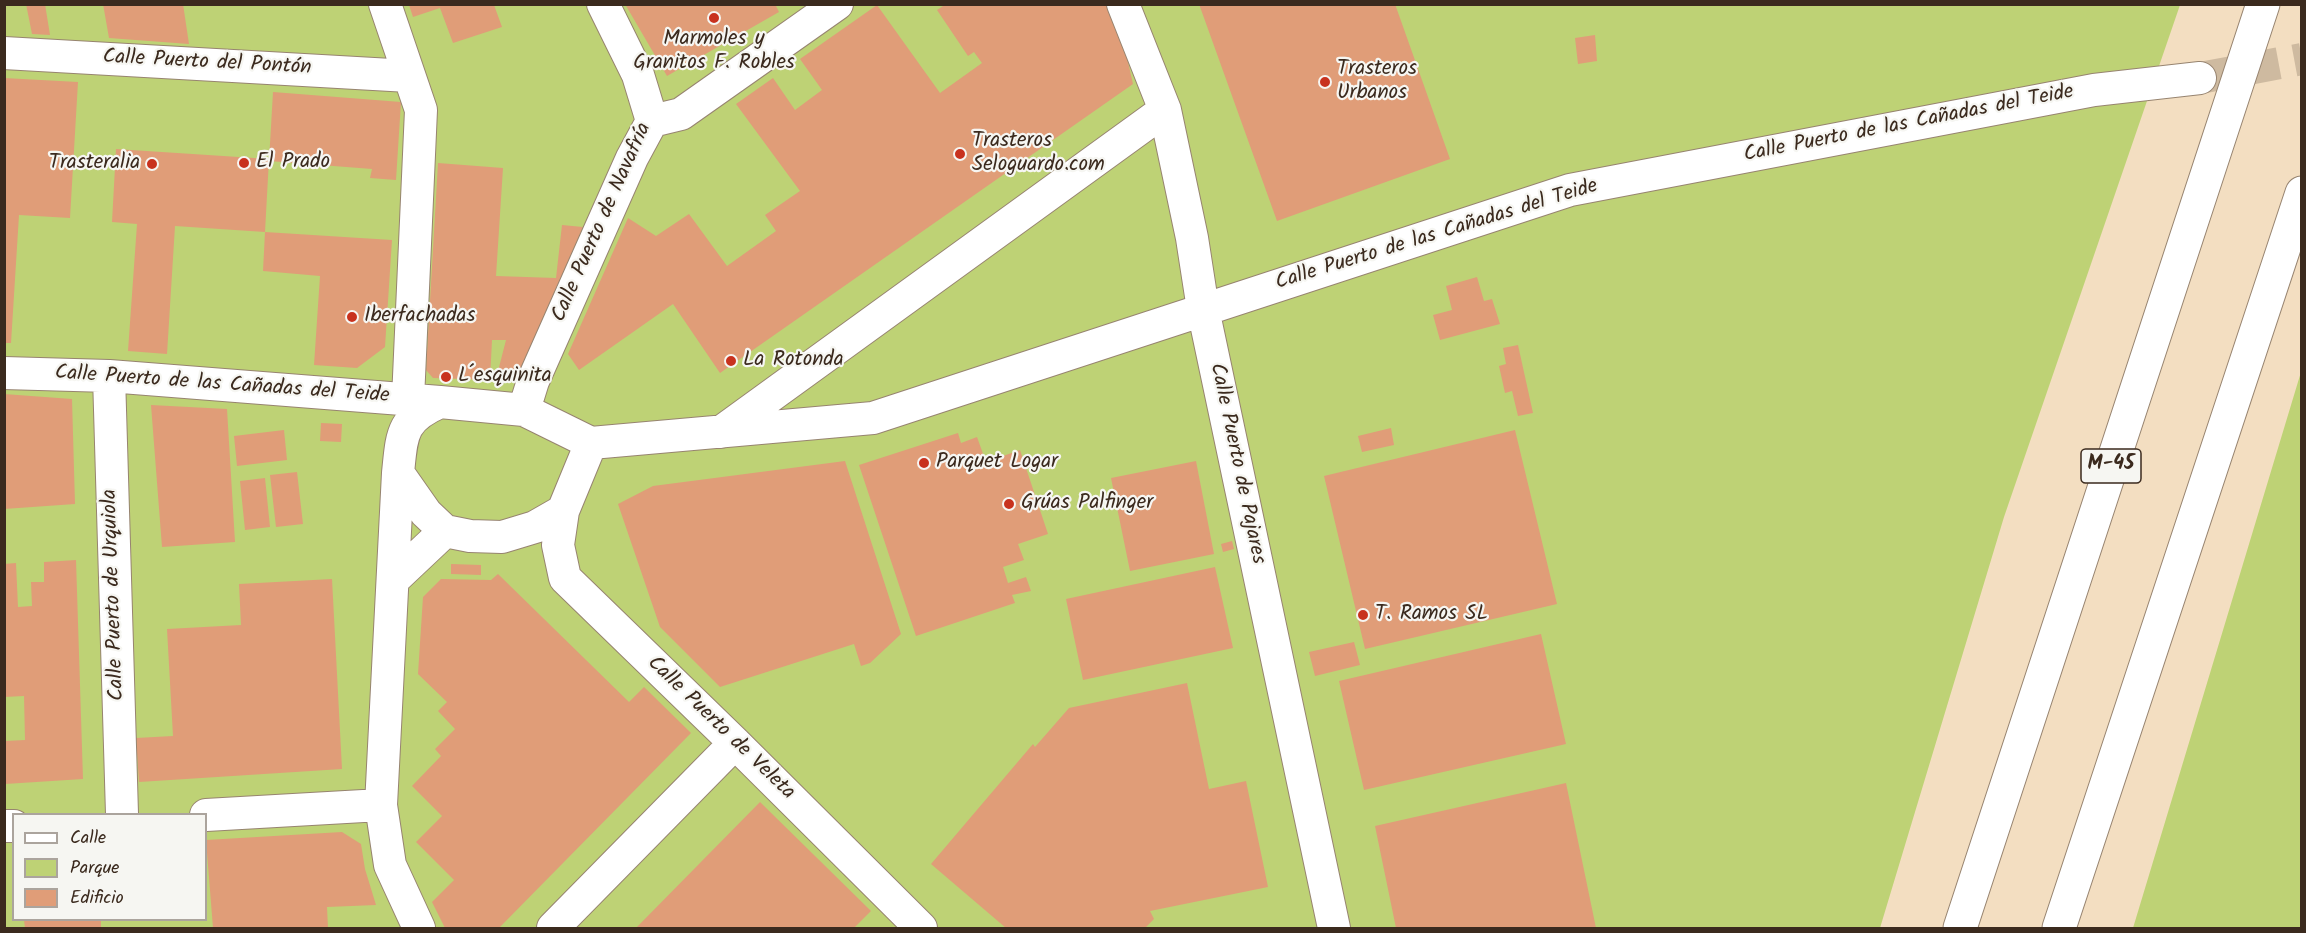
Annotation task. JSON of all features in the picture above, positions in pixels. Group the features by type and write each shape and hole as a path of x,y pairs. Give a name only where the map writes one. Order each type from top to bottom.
{"highway":[{"name":"M-45","path":"1960,928 2263,4"},
{"path":"2059,928 2301,193"}],"street":[{"path":"385,4 421,110 408,399"},
{"name":"Calle Puerto de Navafría","path":"524,410 533,381 632,158 652,121 638,75 603,4"},
{"path":"652,121 681,114 837,4"},
{"name":"Calle Puerto de Pajares","path":"1123,4 1164,111 1192,238 1203,309 1334,928"},
{"name":"Calle Puerto del Pontón","path":"4,53 409,76"},
{"name":"Calle Puerto de las Cañadas del Teide","path":"591,443 873,418 1570,190 2094,90 2200,78"},
{"path":"722,432 1164,111"},
{"name":"Calle Puerto de las Cañadas del Teide","path":"4,373 109,376 440,402"},
{"name":"Calle Puerto de Urquiola","path":"109,376 122,813"},
{"path":"357,394 384,412 394,424 401,442"},
{"path":"398,473 426,513 445,531 470,536 502,537 535,527 563,511 591,443 524,410 440,402 425,409 407,424 401,442 398,473 381,805 390,864 419,928"},
{"name":"Calle Puerto de Veleta","path":"563,511 558,545 565,578 735,743 918,927"},
{"path":"393,580 445,531"},
{"path":"553,928 735,743"},
{"path":"207,815 381,805"}],"green space":[{"path":"5,5 2180,5 2004,517 1880,928 5,928"},
{"path":"2301,372 2301,928 2133,928"}],"building":[{"path":"26,4 45,4 50,35 32,34"},
{"path":"103,4 183,4 189,44 109,38"},
{"path":"625,4 775,4 779,12 667,76"},
{"path":"946,4 1108,4 1123,40 1133,84 720,373 673,304 579,370 568,354 628,218 656,236 689,214 727,266 776,231 765,215 800,191 736,104 773,78 795,110 822,90 800,59 877,5 940,93 982,63 974,52 968,56 937,10"},
{"name":"Trasteros Urbanos","path":"1199,4 1395,4 1450,159 1277,221"},
{"path":"409,5 494,5 502,27 453,43 440,8 413,17"},
{"path":"1595,35 1597,61 1578,64 1575,38"},
{"path":"4,78 78,82 70,218 19,215 11,343 4,343"},
{"path":"273,92 401,102 396,180 370,178 372,169 269,161"},
{"path":"116,149 269,159 265,232 175,226 167,354 128,351 137,224 112,222"},
{"path":"438,163 503,168 496,276 556,278 562,225 583,227 520,375 513,379 496,379 506,340 492,340 490,380 433,378 426,370"},
{"path":"265,232 392,240 385,347 357,368 314,365 320,276 263,271"},
{"path":"1477,277 1484,301 1492,299 1500,324 1440,340 1433,315 1452,310 1446,286"},
{"path":"1518,345 1533,413 1518,416 1512,391 1505,393 1499,366 1506,364 1503,348"},
{"path":"4,394 72,399 75,504 4,509"},
{"path":"151,405 227,409 235,542 162,547"},
{"path":"321,423 342,424 341,442 320,441"},
{"path":"1391,428 1394,445 1362,452 1358,436"},
{"path":"284,430 287,460 237,466 234,436"},
{"path":"1515,430 1557,604 1365,649 1324,476"},
{"path":"958,433 961,443 977,437 986,462 1020,450 1048,534 1018,544 1024,560 1003,567 1008,583 1026,577 1031,591 1012,595 1015,603 916,636 859,465"},
{"path":"845,461 901,634 870,663 861,666 854,644 720,687 660,627 618,504 653,486"},
{"path":"1196,461 1214,554 1130,571 1111,478"},
{"path":"297,472 303,524 276,527 270,475"},
{"path":"265,478 270,527 245,530 240,481"},
{"path":"1232,541 1234,549 1223,552 1221,544"},
{"path":"76,560 83,779 5,784 5,741 25,740 24,696 4,697 4,564 16,563 18,607 32,606 31,582 44,582 44,562"},
{"path":"451,564 481,565 481,575 451,574"},
{"path":"1215,567 1233,648 1083,680 1066,599"},
{"path":"498,574 629,702 644,687 691,733 499,928 445,928 432,902 454,880 416,842 442,816 412,786 441,756 435,749 455,729 438,711 447,702 418,674 423,597 441,579 491,580"},
{"path":"332,579 342,769 139,782 136,738 173,736 167,629 241,625 239,584"},
{"path":"1541,634 1566,744 1364,790 1339,681"},
{"path":"1354,642 1360,665 1315,676 1309,652"},
{"path":"1187,683 1209,789 1246,781 1268,887 1150,911 1154,919 1145,928 1006,928 931,864 1033,744 1035,747 1069,708"},
{"path":"1566,783 1596,928 1396,928 1375,826"},
{"path":"760,802 871,911 854,928 636,928"},
{"path":"342,832 361,844 365,869 376,905 327,907 328,928 213,928 207,840"},
{"path":"24,921 101,921 101,928 25,928"}],"tunnel":[{"path":"2200,78 2302,59"}],"place":[{"name":"Marmoles y Granitos F. Robles","path":"714,18"},
{"name":"Trasteros Urbanos","path":"1325,82"},
{"name":"Trasteros Seloguardo.com","path":"960,154"},
{"name":"El Prado","path":"244,163"},
{"name":"Trasteralia","path":"152,164"},
{"name":"Iberfachadas","path":"352,317"},
{"name":"La Rotonda","path":"731,361"},
{"name":"L´esquinita","path":"446,377"},
{"name":"Parquet Logar","path":"924,463"},
{"name":"Grúas Palfinger","path":"1009,504"},
{"name":"T. Ramos SL","path":"1363,615"}]}
